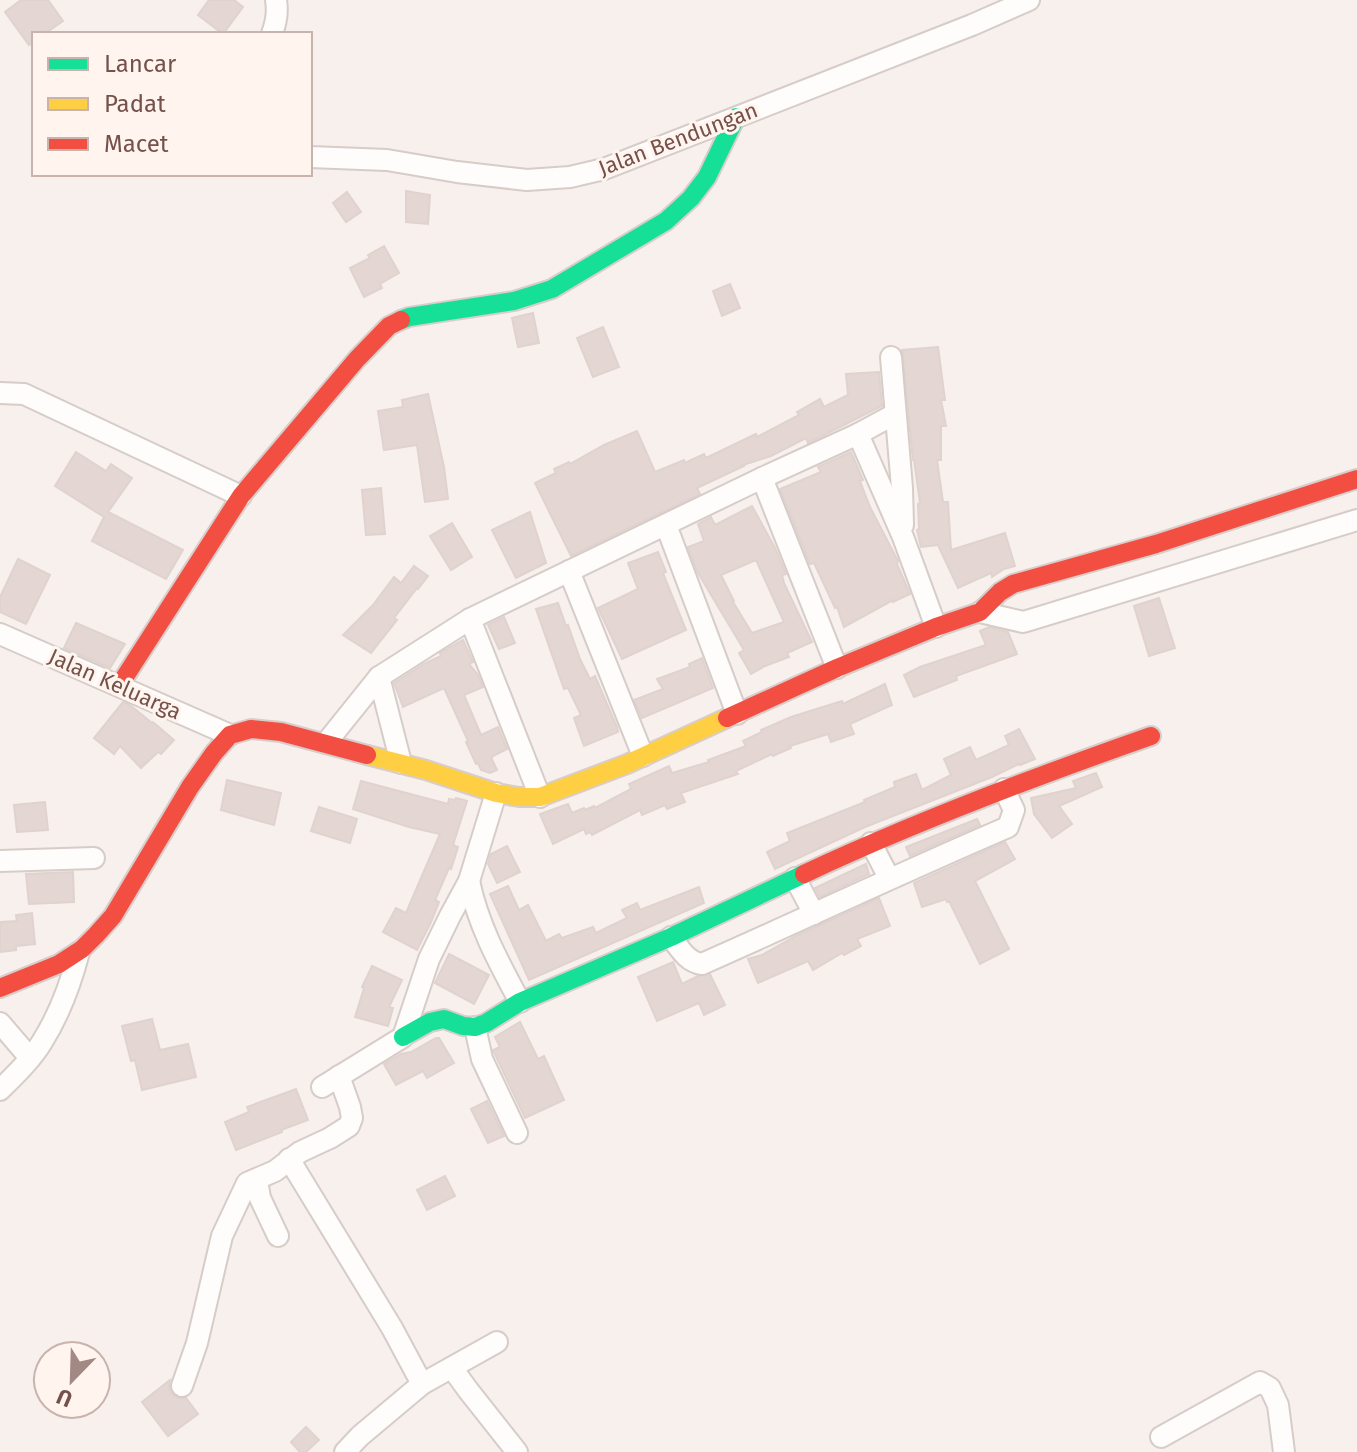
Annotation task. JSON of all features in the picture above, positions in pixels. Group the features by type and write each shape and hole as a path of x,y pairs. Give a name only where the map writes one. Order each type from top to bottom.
{"street":[{"path":"273,32 278,11 276,0"},
{"name":"Jalan Bendungan","path":"312,157 387,160 527,180 570,177 604,169 1029,0"},
{"path":"119,686 241,496 357,359 389,326 409,317 514,301 552,289 666,221 691,198 707,177 736,117"},
{"path":"891,357 903,537"},
{"path":"0,393 24,394 241,496"},
{"path":"326,743 379,677 470,619 895,414"},
{"path":"858,434 903,537 936,627"},
{"path":"762,478 837,668"},
{"path":"0,988 52,969 79,952 113,916 190,787 230,735 251,729 281,732 401,763 496,793 540,797 643,756 837,668 980,612 1013,584 1156,544 1357,479"},
{"path":"980,612 1023,622 1357,520"},
{"path":"666,525 737,714"},
{"path":"569,571 643,756"},
{"path":"470,619 540,797"},
{"name":"Jalan Keluarga","path":"0,634 230,735"},
{"path":"379,677 401,763"},
{"path":"182,1386 197,1343 222,1236 247,1183 275,1171 300,1152 349,1126 352,1118 350,1107 330,1081 430,1022 444,1019 475,1027 486,1023 520,1002 671,937 871,843 1004,789 1151,736"},
{"path":"671,937 688,958 702,964 1008,827 1014,810 1004,789"},
{"path":"403,1037 429,959 469,881 496,793"},
{"path":"871,843 889,878"},
{"path":"0,861 94,858"},
{"path":"795,878 814,914"},
{"path":"469,881 475,908 498,962 520,1002"},
{"path":"0,1090 42,1042 73,975 79,952"},
{"path":"0,1023 30,1058"},
{"path":"475,1027 482,1059 517,1133"},
{"path":"289,1159 385,1316 422,1384"},
{"path":"257,1180 260,1198 278,1236"},
{"path":"345,1452 365,1444 422,1384 497,1342"},
{"path":"452,1368 517,1452"},
{"path":"1161,1437 1260,1382 1270,1388 1278,1405 1284,1452"}],"building":[{"path":"21,0 48,0 63,21 47,32 32,32 29,45 5,12"},
{"path":"209,0 234,0 243,7 224,32 198,15"},
{"path":"406,191 430,195 428,224 406,222"},
{"path":"347,192 361,212 346,222 333,203"},
{"path":"384,246 399,273 380,284 382,288 364,297 350,268 370,258 368,255"},
{"path":"730,284 740,308 722,316 713,291"},
{"path":"533,313 539,343 518,347 512,318"},
{"path":"603,327 619,367 593,377 577,338"},
{"path":"938,347 946,426 941,426 941,460 937,460 943,502 948,502 951,550 1005,533 1015,566 958,588 938,545 921,547 917,530 920,503 902,350"},
{"path":"879,372 882,406 808,443 806,438 771,456 743,465 697,488 700,494 571,556 535,483 556,473 554,469 637,431 655,472 704,454 706,458 756,434 757,437 799,415 797,412 820,399 824,407 848,395 846,374"},
{"path":"428,394 448,499 425,502 417,445 384,450 378,411 403,407 402,400"},
{"path":"76,452 106,471 111,464 132,478 108,512 183,550 166,579 92,541 104,517 55,486"},
{"path":"851,452 870,507 898,561 910,594 844,627 814,563 810,564 780,489 821,472 818,467"},
{"path":"381,488 385,534 366,535 362,490"},
{"path":"752,506 775,548 786,574 782,575 784,583 812,642 787,653 789,657 751,674 739,653 744,650 698,573 688,547 704,541 698,524 711,517 715,525","holes":["756,560 784,622 752,633 721,575"]},
{"path":"530,512 546,563 516,578 492,530"},
{"path":"452,523 472,557 451,570 430,536"},
{"path":"658,552 686,630 622,659 598,608 638,589 628,563"},
{"path":"18,559 50,575 26,624 0,612 0,597"},
{"path":"414,566 428,576 371,653 343,635 373,605 394,577 401,583"},
{"path":"1159,598 1175,648 1149,656 1134,606"},
{"path":"558,603 580,659 590,679 595,676 618,732 584,746 574,718 581,715 568,688 564,689 536,609"},
{"path":"504,617 515,643 499,649 488,625"},
{"path":"76,623 125,644 110,668 64,648"},
{"path":"989,627 1008,632 1017,654 956,676 957,680 914,697 904,675 986,645 980,631"},
{"path":"463,640 473,662 469,664 483,687 464,695 481,735 498,727 507,749 491,757 497,770 490,773 476,764 444,688 403,707 394,683"},
{"path":"702,658 713,688 642,718 634,700 663,689 657,679 690,667 689,664"},
{"path":"885,684 892,705 850,724 854,734 831,742 828,734 790,746 736,771 738,774 681,793 685,802 667,809 665,805 642,815 640,810 592,835 590,832 586,834 584,829 553,844 540,814 568,804 572,813 595,808 631,789 629,784 669,766 672,773 709,762 746,746 743,741 761,730 791,717 842,701 843,704"},
{"path":"123,702 174,740 141,768 120,746 114,754 94,738"},
{"path":"1019,729 1035,759 865,827 775,869 767,852 790,841 787,833 865,802 895,787 894,782 916,774 922,790 951,775 944,759 970,747 976,760 1009,745 1005,736"},
{"path":"1096,773 1102,787 1059,806 1072,824 1052,838 1034,814 1031,798 1076,788 1073,781"},
{"path":"227,780 281,793 274,825 221,810"},
{"path":"361,781 448,804 449,799 467,801 453,845 458,847 451,869 435,900 439,902 417,950 383,932 396,908 406,913 440,834 353,809"},
{"path":"45,802 48,830 17,832 14,805"},
{"path":"319,807 357,819 350,843 311,831"},
{"path":"977,819 980,825 910,856 906,847"},
{"path":"1005,842 1015,859 975,881 1009,949 980,964 949,901 946,899 922,907 914,883"},
{"path":"507,846 520,872 497,883 488,864 491,854"},
{"path":"866,864 869,874 820,897 815,888"},
{"path":"73,872 74,902 29,904 26,874"},
{"path":"508,886 519,910 528,905 546,941 559,934 562,938 593,927 596,933 627,918 622,910 637,903 640,910 699,887 704,903 529,980 490,894"},
{"path":"879,898 890,926 857,939 861,946 813,970 808,961 758,983 748,959"},
{"path":"32,913 35,944 0,952 0,922 17,921 16,915"},
{"path":"449,954 489,975 474,1004 435,983"},
{"path":"673,962 682,984 710,974 725,1005 704,1015 699,1003 657,1021 638,977"},
{"path":"372,966 402,980 389,1007 393,1008 388,1026 355,1017 362,987"},
{"path":"152,1019 160,1050 188,1044 196,1077 142,1090 122,1026"},
{"path":"520,1022 538,1059 544,1056 564,1100 525,1118 493,1050 500,1047 495,1037"},
{"path":"439,1038 454,1063 427,1078 423,1071 396,1085 384,1064"},
{"path":"296,1089 308,1120 236,1150 225,1122 249,1112 247,1107"},
{"path":"487,1101 504,1136 488,1143 471,1109"},
{"path":"445,1176 455,1196 427,1210 417,1190"},
{"path":"170,1380 172,1394 186,1398 198,1414 168,1436 142,1402"},
{"path":"306,1427 319,1440 306,1452 300,1452 291,1442"}],"traffic: fast":[{"path":"401,320 514,301 552,289 666,221 691,198 707,177 736,117"},
{"path":"403,1037 430,1022 444,1019 463,1026 475,1027 486,1023 520,1002 671,937 804,874"}],"traffic: slow":[{"path":"367,755 496,793 540,797 627,764 727,718"}],"traffic: jam":[{"path":"119,686 241,496 357,359 389,326 401,320"},
{"path":"727,718 837,668 980,612 1013,584 1156,544 1357,479"},
{"path":"0,988 59,964 96,935 113,916 190,787 230,735 251,729 281,732 367,755"},
{"path":"804,874 976,800 1151,736"}]}
